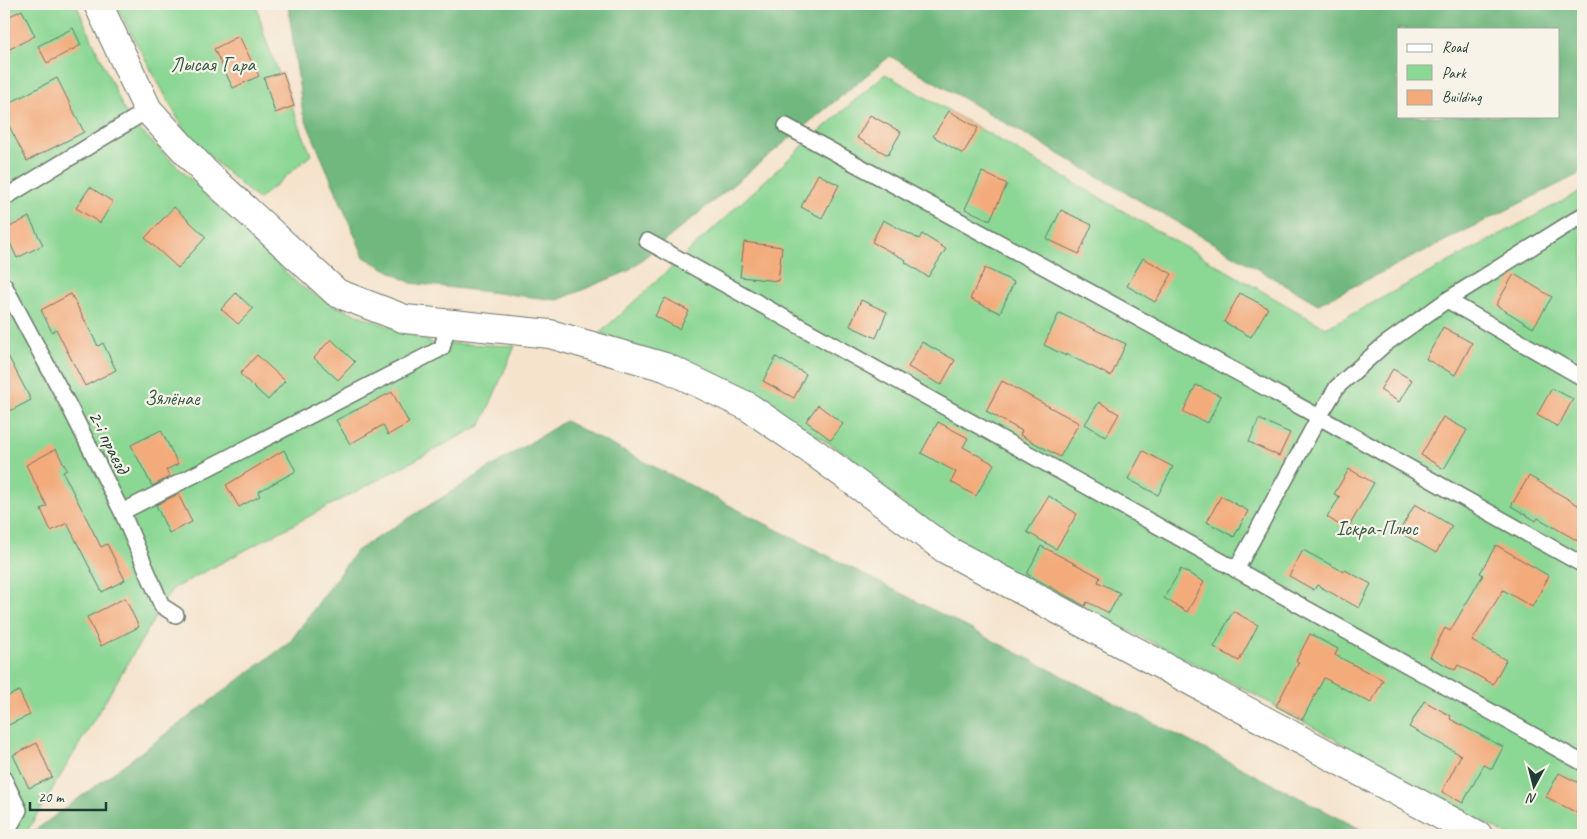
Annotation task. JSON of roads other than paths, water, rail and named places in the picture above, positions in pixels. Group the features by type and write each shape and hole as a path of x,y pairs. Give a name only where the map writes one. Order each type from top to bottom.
{"street":[{"path":"98,4 148,110 204,171 337,293 405,319 550,334 665,367 747,406 815,453 945,550 1478,835"}],"lane":[{"path":"4,198 148,110"},
{"path":"786,126 1319,417 1583,565"},
{"path":"1236,570 1337,387 1384,345 1447,300 1583,215"},
{"path":"647,241 1583,763"},
{"name":"2-і праезд","path":"4,285 69,406 122,512 162,606 176,615"},
{"path":"1447,300 1583,378"},
{"path":"122,512 442,348 448,324"},
{"path":"4,779 19,810 5,835"}],"park label":[{"name":"Лысая Гара","path":"213,64"},
{"name":"Зялёнае","path":"172,398"},
{"name":"Іскра-Плюс","path":"1377,528"}]}
